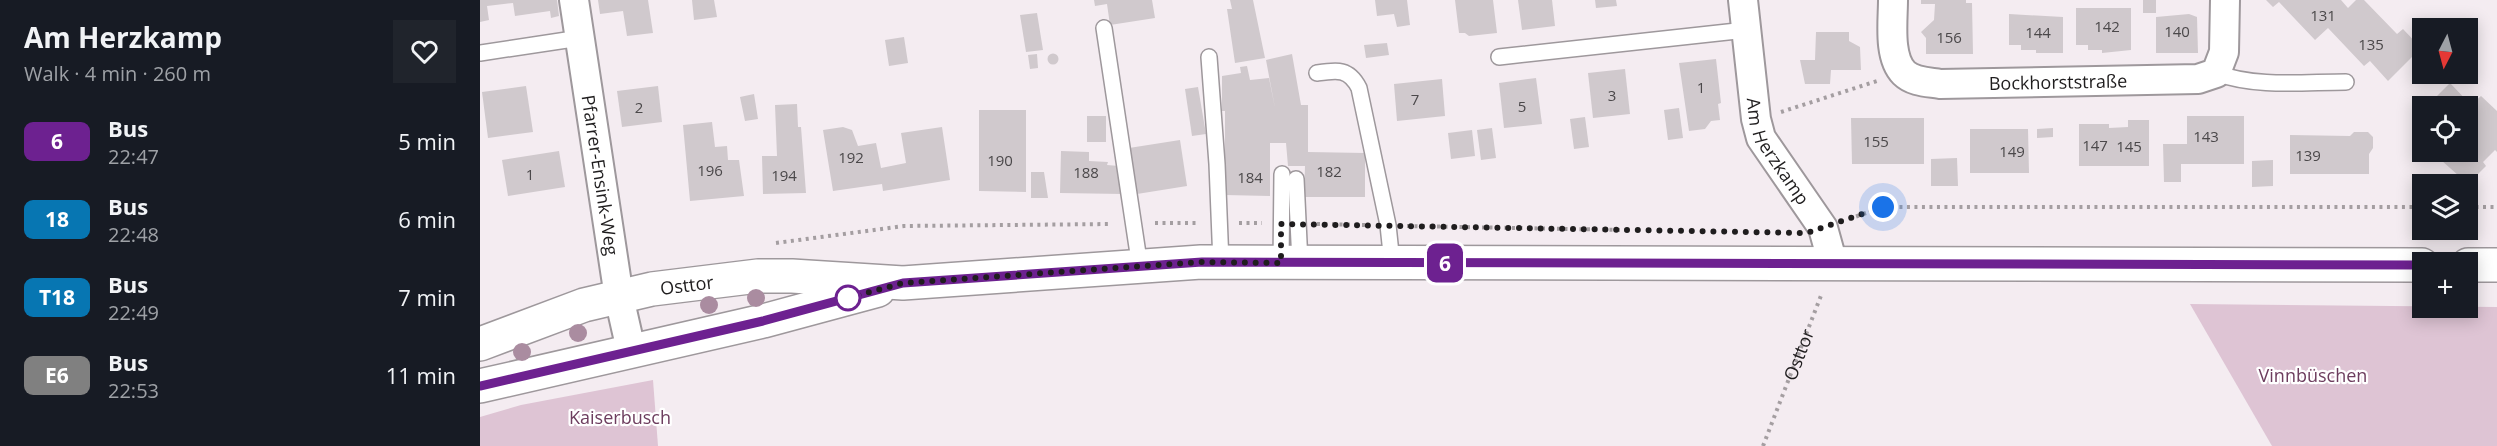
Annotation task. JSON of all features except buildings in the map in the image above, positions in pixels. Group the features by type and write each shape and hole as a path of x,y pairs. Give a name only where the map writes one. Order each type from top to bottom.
{"main road":[{"name":"Osttor","path":"480,344 584,305 652,289 758,276 903,283 1221,262 2412,265"},
{"path":"2478,265 2497,265"},
{"name":"Osttor","path":"480,386 763,321 903,283"}],"street":[{"name":"Pfarrer-Ensink-Weg","path":"574,0 619,297 631,350"},
{"name":"Am Herzkamp","path":"1743,0 1756,119 1761,138 1824,228 1833,264"},
{"path":"1893,0 1895,54 1904,73"},
{"path":"2216,73 2224,52 2225,0"},
{"name":"Bockhorststraße","path":"1904,73 1916,80 1940,84 2198,79 2216,73"}],"lane":[{"path":"1104,28 1140,267"},
{"path":"1499,57 1746,30"},
{"path":"480,53 580,38"},
{"path":"1209,57 1221,262"},
{"path":"1317,73 1341,70 1353,76 1359,88 1388,225 1392,263"},
{"path":"2216,73 2235,80 2262,82 2346,82"},
{"path":"1289,177 1298,224 1290,263 1281,224 1289,177"}],"path":[{"path":"1756,119 1904,73"},
{"path":"1824,228 1883,207 2412,207"},
{"path":"2478,207 2497,207"},
{"path":"773,243 904,226 1281,224"},
{"path":"1298,224 1627,230"},
{"name":"Osttor","path":"1763,446 1833,264"}],"green space":[{"name":"Vinnbüschen","path":"2190,304 2412,306 2412,318 2478,318 2478,307 2497,307 2497,446 2272,446"},
{"name":"Kaiserbusch","path":"653,380 658,446 480,446 480,417 521,405"}],"bus line":[{"name":"6","path":"480,386 763,321 903,283 1202,262 2412,265"}],"route":[{"path":"848,298 903,283 1202,262 1281,263 1281,224 1807,233 1883,207"}]}
